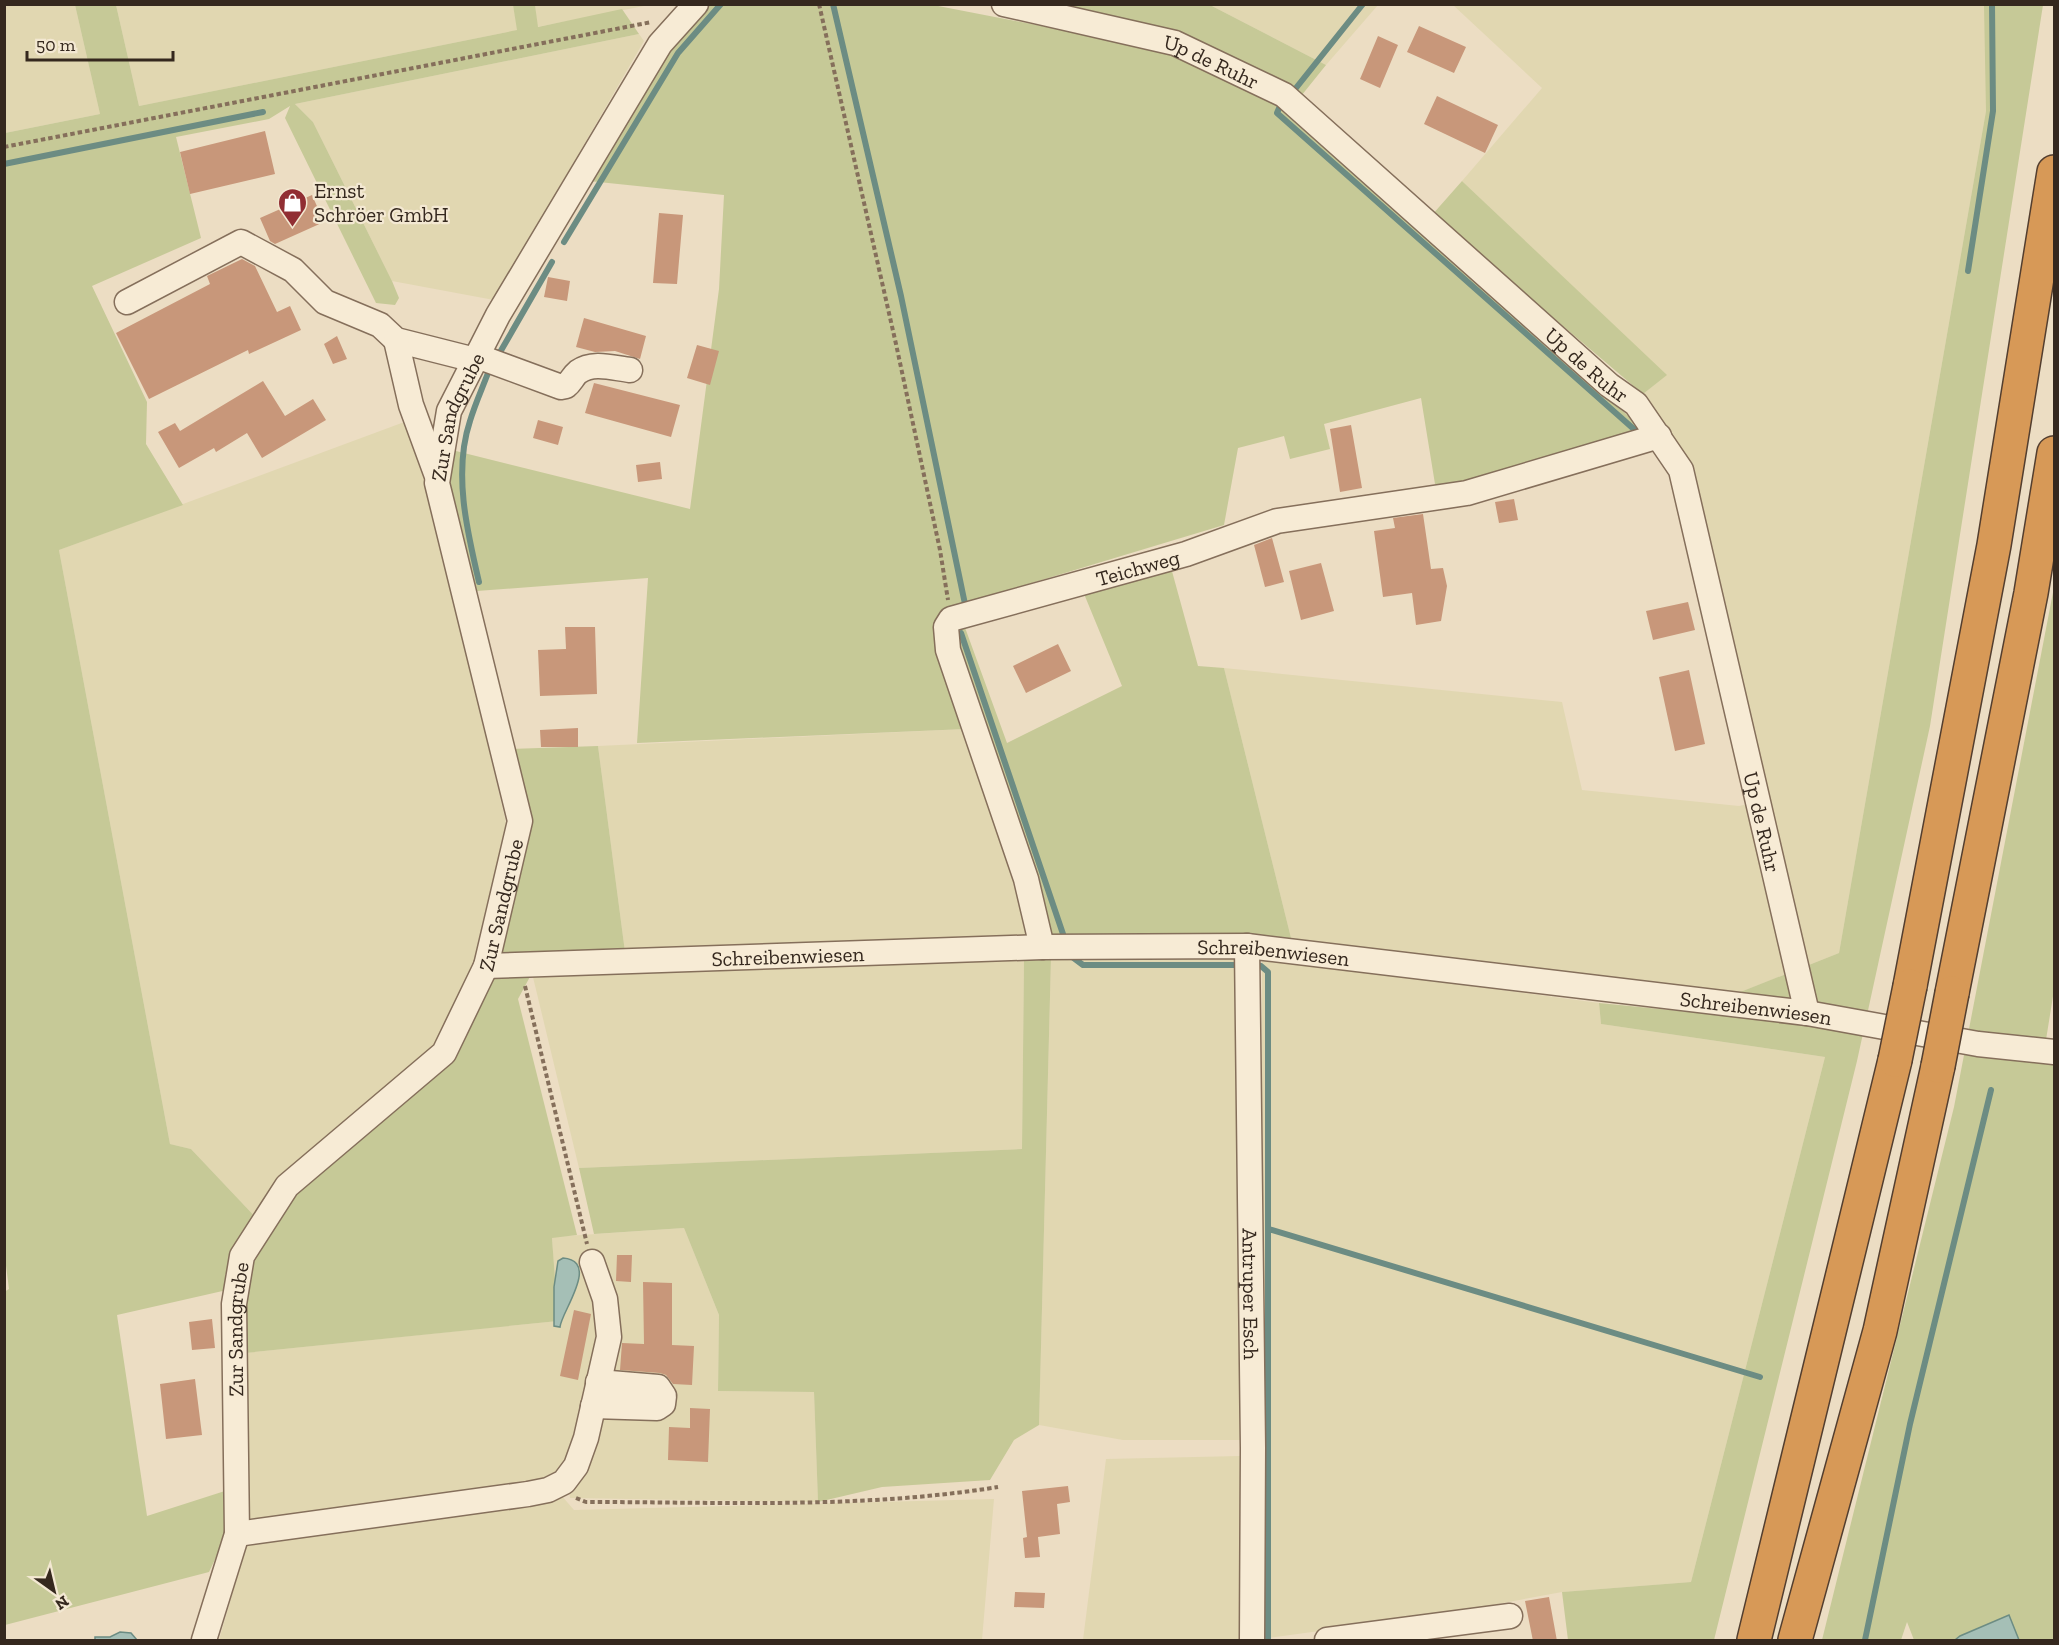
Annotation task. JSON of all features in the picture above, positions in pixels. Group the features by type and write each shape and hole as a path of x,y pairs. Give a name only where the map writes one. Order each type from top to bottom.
{"highway":[{"path":"1754,1641 1895,1060 1994,545 2055,172"},
{"path":"1795,1641 1881,1331 1953,993 2031,593 2055,453"},
{"path":"2031,593 2055,527"}],"street":[{"name":"Up de Ruhr","path":"1004,4 1175,43 1284,95 1610,385 1636,404 1681,470 1807,1013"},
{"name":"Zur Sandgrube","path":"204,1641 237,1534 234,1304 242,1256 287,1186 444,1053 486,966 520,821 448,534 438,478 448,418 498,315 660,44 691,10"},
{"path":"127,302 241,242 293,270 325,302 380,325 396,340 476,358 561,387 566,386 586,367 597,365 630,370"},
{"path":"396,340 417,421 438,478"},
{"path":"417,421 448,418"},
{"name":"Teichweg","path":"951,619 1186,554 1277,521 1467,493 1659,436"},
{"path":"951,619 946,627 948,650 1026,879 1042,947"},
{"name":"Schreibenwiesen","path":"486,966 1042,947 1247,946 1807,1013 1978,1044 2055,1052"},
{"name":"Antruper Esch","path":"1247,946 1253,1448 1252,1641"},
{"path":"237,1534 548,1490 564,1482 572,1472 586,1438 609,1337 605,1299 592,1262"},
{"path":"593,1406 657,1408 663,1404 664,1396 658,1387 598,1382"},
{"path":"1327,1641 1510,1616"}],"path":[{"path":"819,4 933,516 951,619"},
{"path":"4,147 691,10"},
{"path":"520,965 568,1173 592,1262"},
{"path":"572,1472 572,1490 577,1501 586,1502 858,1502 948,1495 998,1487"}],"shaded area":[{"path":"5,5 75,5 100,114 5,133"},
{"path":"116,5 513,5 518,30 139,106"},
{"path":"535,5 649,5 537,27"},
{"path":"1210,5 1378,5 1326,65"},
{"path":"1453,5 1988,5 1986,111 1839,953 1733,995 1292,942 1224,668 1562,702 1582,790 1739,806 1770,799 1690,465 1643,394 1666,375 1462,181 1542,88"},
{"path":"639,34 644,41 494,300 392,281 313,122 295,104"},
{"path":"407,421 426,479 506,823 475,965 436,1048 260,1222 191,1149 170,1144 59,550"},
{"path":"966,729 1014,877 1030,937 625,952 598,746"},
{"path":"1237,955 1242,1440 1123,1440 1039,1425 1051,958"},
{"path":"1262,958 1599,1003 1601,1024 1825,1057 1691,1582 1562,1592 1444,1614 1261,1639"},
{"path":"1024,959 1022,1149 579,1168 532,973"},
{"path":"684,1228 719,1315 718,1391 814,1392 818,1502 570,1498 567,1461 545,1482 246,1526 245,1353 557,1321 552,1237"},
{"path":"1240,1456 1241,1640 1083,1640 1106,1459"},
{"path":"561,1495 574,1510 994,1499 982,1640 219,1640 247,1543"}],"green space":[{"path":"708,4 933,5 1175,52 1184,34 1048,5 1210,5 1326,65 1289,111 1645,431 1469,485 1435,484 1421,398 1324,424 1330,449 1290,459 1284,436 1238,448 1224,525 955,606 966,729 637,743 648,578 477,591 448,485 452,450 690,509 719,289 724,195 589,181 667,50"},
{"path":"75,5 116,5 139,106 517,30 513,5 535,5 538,27 622,9 639,34 295,104 313,122 392,281 399,298 395,305 376,303 285,118 290,106 269,119 176,137 201,238 92,286 147,402 146,444 183,505 59,550 170,1144 191,1149 260,1222 225,1275 227,1290 117,1315 147,1516 228,1490 228,1532 209,1572 5,1625 4,1292 9,1289 4,1250 5,133 100,114"},
{"path":"1984,5 2043,5 1930,726 1857,1061 1714,1640 1568,1640 1562,1592 1691,1582 1825,1057 1601,1024 1599,1003 1690,1012 1839,953 1986,111"},
{"path":"1462,181 1667,375 1643,394 1432,215"},
{"path":"1170,564 1198,666 1224,668 1292,942 1051,936 957,647 963,622 1007,743 1122,686 1082,589"},
{"path":"2054,587 2054,990 2045,1046 2054,1047 2054,1640 2019,1640 2008,1616 1955,1640 1914,1640 1907,1622 1901,1640 1822,1640 1954,1107"},
{"path":"598,746 625,952 532,973 518,999 577,1235 552,1238 558,1321 245,1353 243,1306 252,1258 301,1189 454,1052 526,824 510,749"},
{"path":"1051,958 1039,1425 1014,1440 990,1480 882,1487 818,1502 814,1392 718,1391 719,1315 684,1228 594,1234 579,1168 1022,1149 1024,959"}],"water":[{"path":"563,1258 574,1261 579,1268 579,1277 560,1327 554,1326 554,1287 558,1261"},
{"path":"2009,1615 2019,1640 1955,1640 1960,1636"},
{"path":"120,1632 131,1633 137,1640 95,1640 95,1637 110,1637"}],"building":[{"path":"1419,26 1466,47 1454,73 1407,52"},
{"path":"1378,36 1398,45 1380,88 1360,79"},
{"path":"1437,96 1498,125 1485,153 1424,124"},
{"path":"265,131 275,174 190,194 180,152"},
{"path":"312,195 324,222 275,244 270,241 260,218"},
{"path":"659,213 683,215 677,284 653,283"},
{"path":"242,259 255,266 277,312 290,306 301,330 249,354 248,350 149,399 116,333 210,284 207,276"},
{"path":"548,277 570,281 567,301 544,297"},
{"path":"584,318 646,336 640,359 615,351 595,352 576,347"},
{"path":"337,336 347,359 333,364 324,344"},
{"path":"697,345 719,351 710,385 687,378"},
{"path":"263,381 285,416 313,399 326,420 262,458 247,433 216,452 214,448 179,468 158,432 175,423 180,431"},
{"path":"594,383 680,405 671,437 585,413"},
{"path":"538,420 563,427 558,445 533,438"},
{"path":"1351,425 1362,488 1340,492 1330,429"},
{"path":"660,462 662,479 638,482 636,465"},
{"path":"1514,499 1518,520 1499,523 1495,502"},
{"path":"1423,514 1431,569 1443,568 1447,586 1441,621 1416,625 1412,593 1383,597 1374,531 1395,528 1393,518"},
{"path":"1272,538 1284,582 1265,587 1254,545"},
{"path":"1321,563 1334,611 1301,620 1289,571"},
{"path":"1688,602 1695,630 1653,640 1646,611"},
{"path":"565,627 595,627 597,694 540,696 538,650 566,649"},
{"path":"1058,644 1071,671 1026,693 1013,666"},
{"path":"1689,670 1705,744 1675,751 1659,677"},
{"path":"578,728 578,747 541,747 540,730"},
{"path":"617,1255 632,1255 631,1282 616,1281"},
{"path":"643,1282 672,1283 672,1345 694,1346 692,1385 673,1384 666,1375 660,1373 620,1370 622,1343 644,1344"},
{"path":"574,1310 591,1314 578,1380 560,1376"},
{"path":"212,1319 215,1348 192,1350 189,1322"},
{"path":"195,1379 202,1435 166,1439 160,1384"},
{"path":"690,1408 710,1409 708,1462 668,1460 669,1427 690,1428"},
{"path":"1068,1486 1070,1502 1057,1504 1060,1534 1038,1537 1040,1557 1025,1558 1023,1538 1027,1537 1022,1491"},
{"path":"1015,1592 1045,1593 1044,1608 1014,1607"},
{"path":"1549,1597 1557,1641 1533,1641 1525,1601"}],"waterway":[{"path":"564,242 678,53 721,4"},
{"path":"833,4 901,296 965,604"},
{"path":"1292,93 1363,4"},
{"path":"1968,271 1993,111 1992,4"},
{"path":"1280,106 1277,113 1636,431"},
{"path":"4,164 263,112"},
{"path":"499,354 552,262"},
{"path":"479,582 466,522 462,481 465,440 488,373"},
{"path":"961,633 1063,934"},
{"path":"1071,956 1083,965 1235,965"},
{"path":"1261,966 1268,972 1268,1640"},
{"path":"1865,1640 1910,1424 1991,1090"},
{"path":"1269,1229 1760,1377"}],"place":[{"name":"Ernst Schröer GmbH","path":"293,228"}]}
